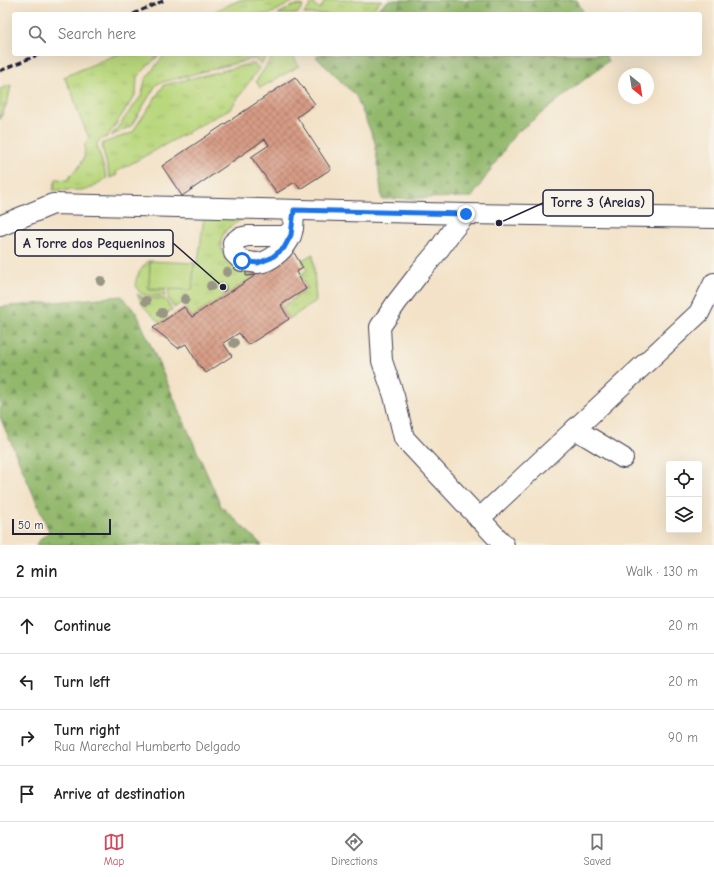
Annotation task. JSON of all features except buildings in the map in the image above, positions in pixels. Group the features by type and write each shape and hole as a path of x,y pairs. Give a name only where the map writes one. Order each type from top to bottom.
{"street":[{"path":"0,226 53,204 294,219 466,214 714,218"},
{"path":"466,214 451,232 438,252 420,272 397,302 380,327 382,361 394,396 404,438 504,545"},
{"path":"479,519 699,313 714,283"},
{"path":"575,429 623,458"}],"green space":[{"path":"240,0 296,0 274,12 213,12"},
{"path":"326,0 382,0 369,12 305,12 312,3 320,9"},
{"path":"389,0 577,0 583,12 374,12"},
{"path":"293,6 303,6 298,12 282,12"},
{"path":"112,56 158,56 137,77 136,94 107,137 98,142 97,146 107,178 87,190 53,190 56,179 68,180 79,167 84,158 85,143 89,138 79,115 73,95 64,77"},
{"path":"163,56 267,56 261,64 255,59 251,59 159,83 156,85 131,126 111,136 142,95 145,80"},
{"path":"274,56 293,56 299,66 260,88 256,81"},
{"path":"606,56 608,61 515,134 472,197 382,199 375,142 356,96 316,57"},
{"path":"253,64 259,68 231,108 116,172 117,175 110,178 102,146 103,143 134,131 164,85"},
{"path":"11,85 8,100 0,120 0,89"},
{"path":"204,217 243,218 227,229 222,237 221,247 227,260 236,265 246,267 247,276 256,275 192,317 182,303 174,308 168,299 169,289 192,289 194,263 198,262"},
{"path":"313,254 316,301 289,319 282,307 308,289 300,275 307,270 302,260"},
{"path":"148,261 150,261 149,290 165,290 165,296 146,295 140,293 138,290 136,279"},
{"path":"150,261 194,263 192,290 149,288"},
{"path":"137,294 144,298 165,299 172,310 165,314 167,318 160,323 144,307"},
{"path":"122,296 137,314 221,506 262,545 35,545 49,531 0,417 0,307"}],"railway":[{"path":"138,12 165,0"},
{"path":"0,71 35,56"}],"place":[{"name":"Torre 3 (Areias)","path":"499,223"},
{"name":"A Torre dos Pequeninos","path":"223,287"}],"route":[{"path":"242,261 258,263 271,258 284,248 293,229 294,210 466,214"}]}
